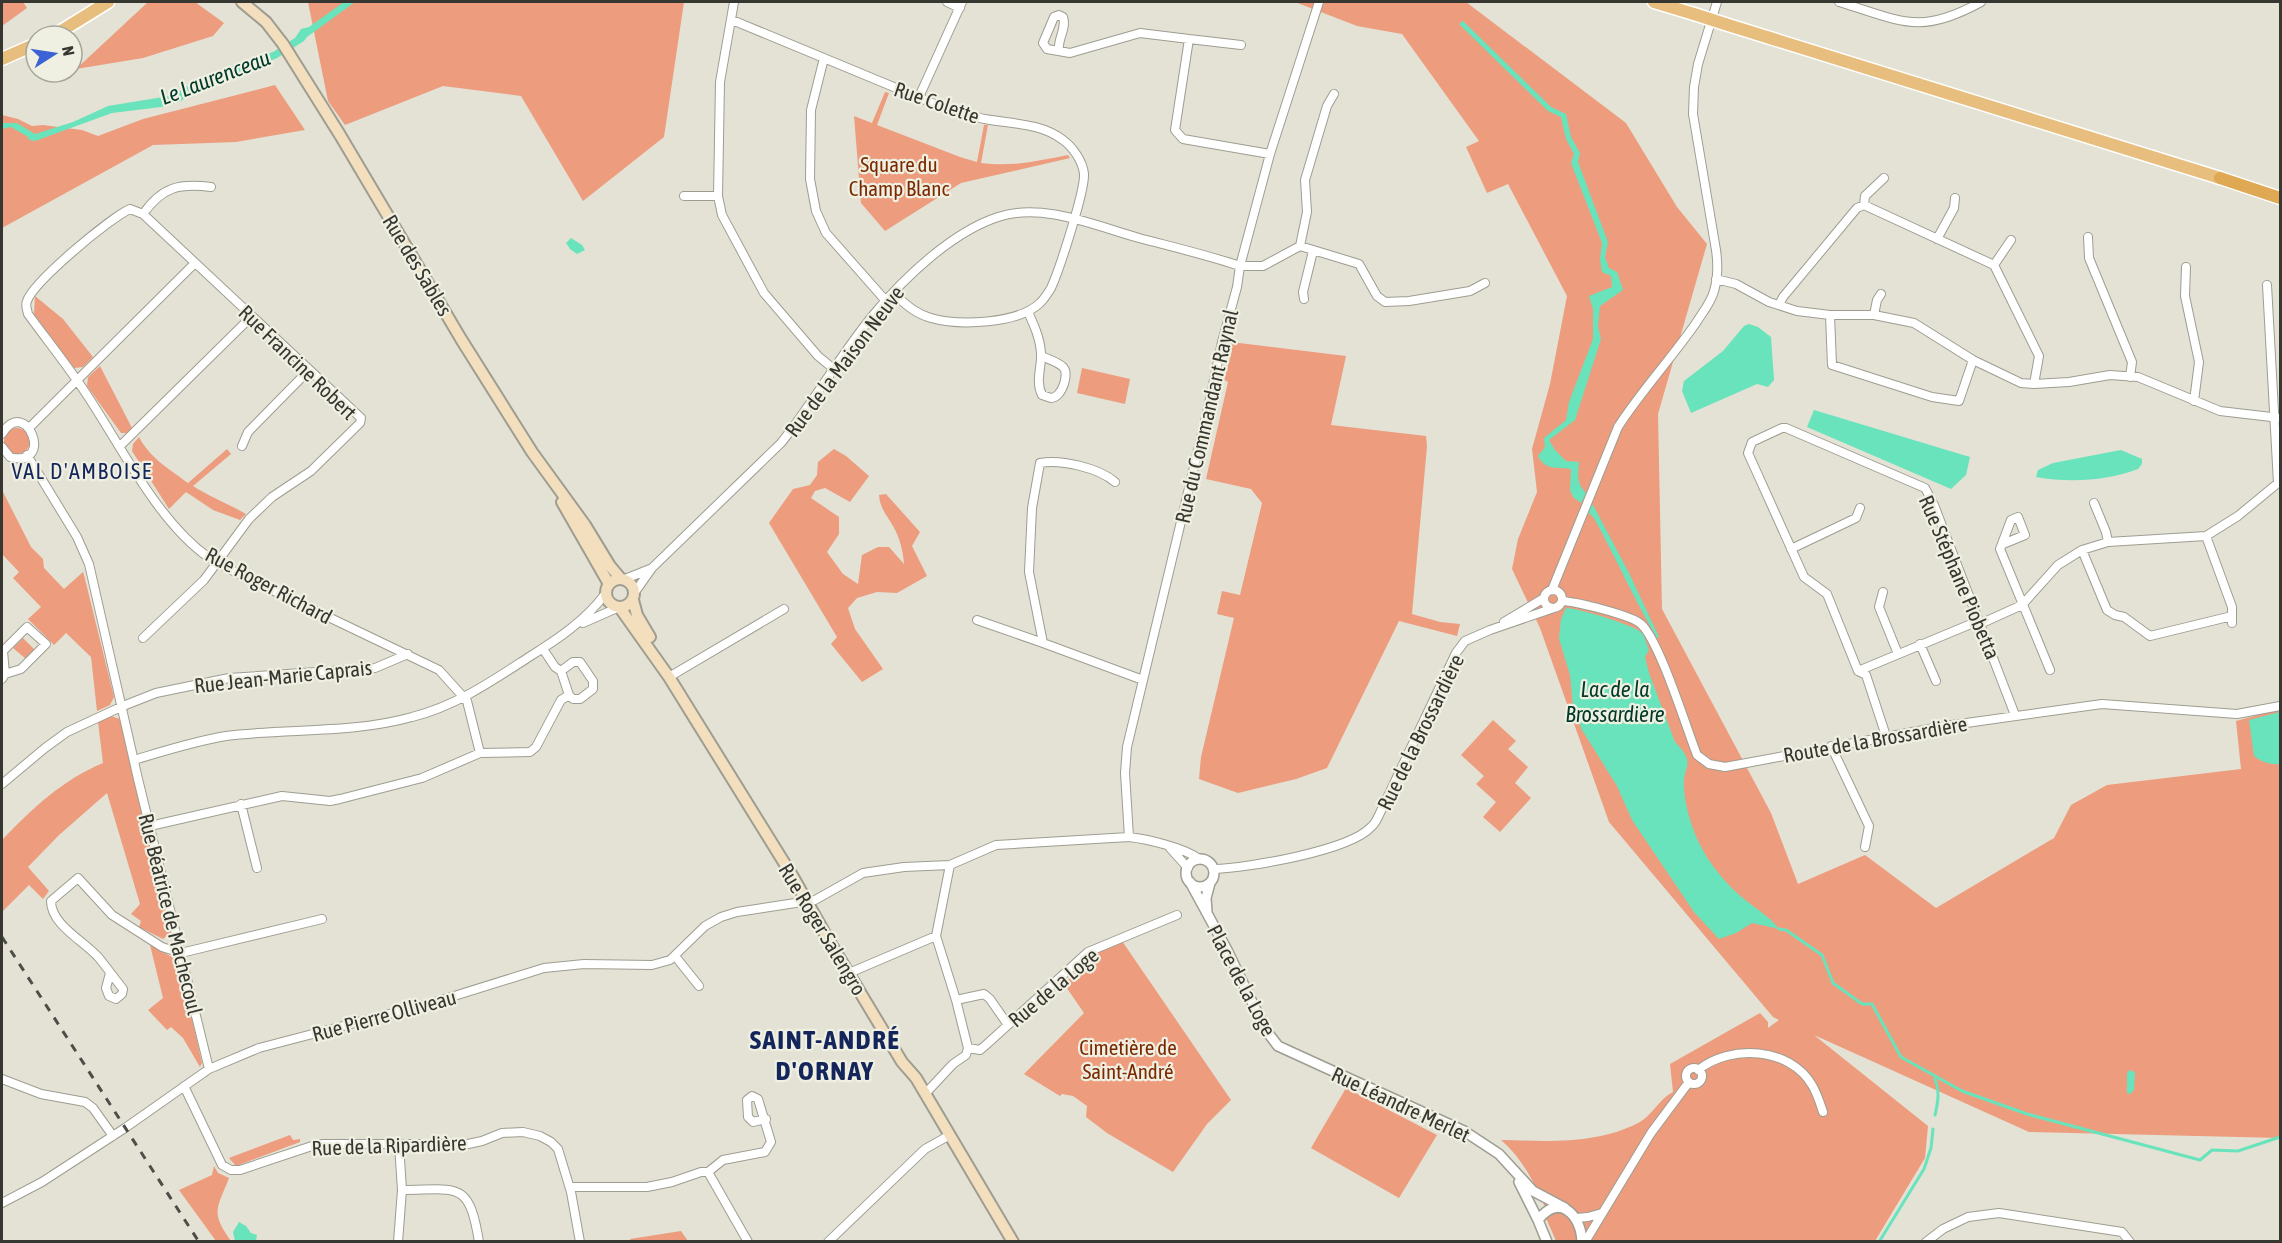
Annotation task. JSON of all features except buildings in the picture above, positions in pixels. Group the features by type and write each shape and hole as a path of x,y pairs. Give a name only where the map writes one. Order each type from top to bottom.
{"highway":[{"path":"2220,178 2280,196"}],"main road":[{"path":"74,24 107,2"},
{"name":"Rue des Sables","path":"242,2 252,6 286,49 340,135 461,339 548,475 585,525 610,566 623,579"},
{"path":"1654,2 2220,178"},
{"path":"2,59 24,50"},
{"name":"Rue des Sables","path":"548,475 570,520 599,564 607,589"},
{"path":"623,579 631,584 634,596 627,606 619,608 609,603 607,589 623,579"},
{"name":"Rue Roger Salengro","path":"634,596 637,615 669,677"},
{"name":"Rue Roger Salengro","path":"619,608 669,677 902,1062 950,1135 1013,1242"}],"street":[{"path":"734,2 720,82 718,196 722,215 764,293 818,356 835,370"},
{"path":"919,98 961,5 947,2"},
{"name":"Rue du Commandant Raynal","path":"1129,837 1125,773 1127,747 1237,287 1240,266 1269,154 1319,2"},
{"path":"1490,630 1544,598 1546,593 1552,590 1618,427 1631,406 1710,302 1716,279 1716,248 1693,114 1698,64 1717,2"},
{"path":"1839,2 1909,23 1927,23 1945,20 1981,2"},
{"name":"Rue Colette","path":"732,20 954,112 1036,127 1051,132 1065,141 1076,154 1084,174 1073,220 1051,287 1040,303 1028,312"},
{"path":"1059,51 1070,53 1140,33 1241,45"},
{"path":"1189,39 1175,130 1183,139 1269,154"},
{"path":"824,58 811,110 810,179 816,211 826,233 886,301"},
{"path":"1300,246 1307,213 1305,180 1327,106 1334,94"},
{"path":"1864,205 1865,196 1884,178"},
{"path":"143,214 149,205 170,188 197,185 211,187"},
{"path":"684,196 718,196"},
{"path":"1937,239 1954,208 1955,198"},
{"path":"1779,305 1783,297 1857,208 1864,205 1994,265 2039,356 2034,384"},
{"name":"Rue Roger Richard","path":"143,214 130,210 124,212 89,237 30,294 26,303 28,314 78,381 164,514 185,537 218,562 295,602 439,670 447,676 459,694 467,701 480,753"},
{"name":"Rue de la Maison Neuve","path":"634,596 652,568 781,443 886,301 906,280 970,230 998,217 1044,213 1240,266"},
{"name":"Rue Francine Robert","path":"143,214 361,418 360,423 311,471 272,497 243,525 218,562"},
{"path":"2088,237 2089,258 2132,362 2130,377"},
{"path":"1994,265 2011,240"},
{"path":"1240,266 1263,266 1300,246 1359,264 1377,296 1385,302 1408,301 1470,291 1485,283"},
{"path":"1304,299 1303,292 1313,251"},
{"path":"29,428 195,263"},
{"path":"2186,267 2185,296 2199,362 2194,401"},
{"path":"1716,279 1736,284 1769,302 1797,311 1830,315 1874,315 1914,323 1972,360 2012,380 2034,384 2069,382 2110,375 2138,377 2220,411 2278,419"},
{"path":"1858,671 1971,624 1980,624 2022,605 2058,565 2082,550 2108,542 2206,536 2238,516 2278,483 2278,419 2267,285"},
{"path":"894,293 912,309 931,318 970,322 992,321 1028,312 1040,341 1038,387 1042,395 1052,398 1059,395 1063,388 1066,371 1063,367 1041,356"},
{"path":"1874,315 1877,300 1881,294"},
{"path":"1830,315 1832,365 1932,396 1959,401 1972,360"},
{"path":"120,446 252,316"},
{"path":"242,446 248,432 309,370"},
{"path":"2,434 5,423 19,423 29,428 35,442 27,455 16,458 3,453"},
{"name":"Rue Stéphane Piobetta","path":"1887,736 1866,675 1858,671 1827,594 1804,577 1748,453 1752,442 1786,428 1925,488 1934,505 2015,715"},
{"name":"Rue Béatrice de Machecoul","path":"27,455 77,537 89,564 209,1069"},
{"path":"1043,643 1029,572 1032,508 1040,464 1053,460 1105,474 1115,482"},
{"path":"2094,503 2108,542"},
{"path":"1791,549 1856,518 1860,508"},
{"path":"2082,550 2107,610 2124,617 2150,636 2232,620 2232,607 2206,536"},
{"path":"2003,544 2000,549 2050,670"},
{"path":"143,638 204,580 218,562"},
{"name":"Rue de la Maison Neuve","path":"623,579 652,568"},
{"path":"134,760 192,743 228,736 374,726 414,717 464,697 499,678 543,649 576,626 596,606 607,589"},
{"path":"1490,630 1559,606 1562,601 1560,593 1552,590"},
{"path":"1883,592 1879,607 1898,654"},
{"path":"1544,598 1546,605 1554,608"},
{"name":"Route de la Brossardière","path":"1562,601 1618,615 1641,624 1654,642 1697,755 1709,764 1725,767 1887,736 2015,715 2102,704 2237,714 2280,706"},
{"path":"576,626 619,608"},
{"path":"669,677 784,609"},
{"path":"977,620 1143,680"},
{"path":"27,627 46,644 21,669 3,677 3,651 27,627"},
{"name":"Rue de la Brossardière","path":"1214,869 1273,863 1345,841 1371,828 1456,653 1466,641 1490,630"},
{"path":"1920,644 1936,681"},
{"path":"543,649 555,667 561,671 569,695 573,699 587,696 593,689 593,681 580,662 573,662 561,671"},
{"name":"Rue Jean-Marie Caprais","path":"2,784 67,732 156,693 229,678 375,668 408,654"},
{"path":"150,826 282,796 330,801 422,778 480,753 530,752 536,747 561,700 569,695"},
{"path":"1831,746 1869,826 1866,847"},
{"path":"241,804 257,868"},
{"path":"925,1094 953,1064 966,1055 968,1048 936,936 950,865 996,845 1142,838 1190,852 1199,859 1208,861 1214,869 1214,877 1210,883 1202,887 1190,882 1186,875 1192,862 1199,859"},
{"path":"1170,848 1188,867"},
{"name":"Rue Pierre Olliveau","path":"2,1203 42,1182 209,1069 278,1042 435,1002 544,968 584,964 652,965 663,963 675,956 705,926 721,917 737,912 815,900 863,873 904,867 950,865"},
{"path":"110,973 99,959 58,921 51,910 51,901 78,878 112,915 162,946 181,953 322,919"},
{"name":"Place de la Loge","path":"1190,882 1265,1029 1278,1046"},
{"name":"Place de la Loge","path":"1207,914 1206,898 1210,883"},
{"name":"Rue de la Loge","path":"968,1048 980,1050 1088,952 1177,915"},
{"path":"849,973 936,936"},
{"path":"675,956 699,986"},
{"path":"956,1000 984,994 1008,1025"},
{"name":"Rue Léandre Merlet","path":"1278,1046 1464,1131 1499,1154 1533,1191 1565,1208 1576,1218"},
{"path":"1583,1242 1651,1134 1689,1082 1696,1084 1700,1081 1702,1074 1698,1070 1708,1062 1730,1055 1758,1054 1776,1058 1802,1073 1812,1085 1823,1112"},
{"path":"2,1079 41,1094 85,1102 93,1108 113,1136"},
{"name":"Rue de la Ripardière","path":"183,1086 222,1165 231,1170 240,1170 318,1144 468,1144 512,1131 540,1136 551,1142 558,1149 570,1187"},
{"path":"580,1242 570,1187 647,1187 672,1182 700,1172 708,1172 723,1160 765,1152 771,1142 766,1119"},
{"path":"828,1242 925,1149 950,1135"},
{"path":"398,1242 402,1190 399,1144"},
{"path":"708,1172 748,1242"},
{"name":"Rue Léandre Merlet","path":"1516,1174 1547,1242"},
{"path":"402,1190 453,1190 465,1195 474,1211 479,1242"},
{"path":"1538,1220 1548,1209 1565,1208"},
{"path":"1583,1242 1582,1230 1576,1218 1602,1213"},
{"path":"1926,1242 1943,1229 1968,1217 1999,1213 2122,1232 2130,1242"}],"green space":[{"path":"3,2 23,2 27,8 2,26"},
{"path":"148,2 195,2 224,23 213,36 143,58 84,68 84,62"},
{"path":"308,2 684,2 664,137 583,201 521,96 443,86 345,125 328,101"},
{"path":"1295,2 1466,2 1626,123 1677,207 1707,244 1658,414 1662,609 1771,813 1798,884 1865,855 1936,908 2054,838 2071,805 2107,785 2241,769 2236,721 2280,709 2280,1138 2029,1132 1814,1035 1928,1126 1925,1158 1875,1241 1556,1241 1546,1218 1548,1214 1534,1184 1523,1165 1501,1140 1571,1140 1622,1130 1643,1120 1673,1092 1670,1064 1760,1013 1768,1022 1768,1028 1779,1020 1773,1017 1609,822 1540,628 1512,569 1518,539 1537,492 1532,449 1550,384 1567,296 1508,184 1487,193 1466,147 1479,141 1402,34 1357,26"},
{"path":"275,85 305,130 236,142 153,145 2,228 2,115 32,126 43,125 82,130 98,136 143,119"},
{"name":"Square du Champ Blanc","path":"885,92 889,93 877,125 960,157 977,162 984,125 988,125 981,163 1014,164 1068,155 1070,158 961,183 885,231 861,203 854,116 872,123"},
{"path":"35,296 63,319 93,357 83,367 74,368 34,314"},
{"path":"1231,342 1346,356 1331,425 1426,436 1412,614 1440,622 1460,624 1457,636 1399,621 1327,768 1296,779 1238,793 1199,779 1201,757 1234,618 1217,614 1222,591 1240,595 1262,503 1251,489 1206,479 1228,382 1224,380 1232,351 1230,350"},
{"path":"100,366 132,428 128,433 121,433 87,386 88,377"},
{"path":"1082,368 1130,379 1125,404 1077,393"},
{"path":"17,428 26,432 30,441 26,450 17,454 8,450 4,441 8,432"},
{"path":"139,437 154,457 188,483 227,449 231,454 193,486 246,514 240,520 213,510 186,492 169,509 132,451 133,444"},
{"path":"834,449 869,476 850,502 825,488 815,491 811,498 839,517 839,534 827,552 843,574 858,584 862,555 878,547 889,547 904,564 898,535 882,508 879,495 886,494 920,532 912,546 927,576 897,593 877,592 857,598 848,608 855,629 883,669 862,682 831,644 837,637 769,523 793,489 810,485 817,475 818,462"},
{"path":"2,490 31,547 43,559 44,568 64,589 83,572 114,697 110,705 97,711 91,657 66,633 54,645 28,619 41,607 13,578 19,572 2,554"},
{"path":"23,638 35,650 26,659 13,648"},
{"path":"111,716 120,719 170,933 163,939 139,927 141,921 131,914 140,904 107,793 58,836 28,867 49,891 43,899 29,885 2,912 2,840 36,806 74,778 103,763 98,722"},
{"path":"1493,720 1516,741 1508,749 1528,767 1515,783 1531,798 1500,832 1483,817 1496,802 1476,784 1484,776 1461,755"},
{"name":"Cimetière de Saint-André","path":"1122,941 1231,1100 1207,1124 1173,1172 1107,1133 1086,1117 1087,1106 1073,1096 1062,1094 1060,1096 1024,1074 1084,1013 1064,984 1086,962 1091,963 1095,960 1094,954"},
{"path":"150,945 179,963 202,1063 200,1067 183,1038 171,1027 167,1030 148,1010 163,998"},
{"path":"1346,1088 1437,1135 1399,1198 1311,1148"},
{"path":"290,1135 293,1140 300,1139 300,1142 236,1166 229,1158"},
{"path":"214,1166 218,1173 229,1178 221,1197 218,1216 231,1241 216,1241 179,1190 212,1175"},
{"path":"681,1231 688,1241 631,1242 630,1239"}],"water":[{"name":"Le Laurenceau","path":"344,2 355,2 304,41 277,58 247,71 218,78 179,102 161,107 112,113 35,141 29,140 28,137 11,127 2,129 2,123 17,123 35,134 73,122 108,106 169,96 215,72 273,52 295,38 301,29 309,27"},
{"path":"1463,21 1551,107 1566,114 1571,137 1580,153 1578,162 1608,242 1605,257 1609,268 1617,272 1623,290 1600,306 1598,326 1601,339 1575,420 1549,440 1566,461 1579,462 1579,482 1586,493 1581,503 1573,497 1570,490 1571,469 1548,466 1538,456 1545,447 1544,438 1566,420 1569,402 1593,339 1593,309 1589,296 1612,287 1611,276 1602,272 1600,259 1602,243 1571,163 1574,154 1566,139 1561,117 1548,111 1459,24"},
{"path":"571,238 582,245 585,250 577,254 570,249 566,243"},
{"path":"1749,324 1758,327 1771,337 1774,380 1768,387 1757,384 1691,413 1682,391 1684,381 1723,351 1744,326"},
{"path":"1814,410 1970,457 1966,475 1951,489 1807,427"},
{"path":"2121,450 2142,459 2142,464 2138,469 2088,480 2036,477 2038,470 2053,463"},
{"path":"1590,504 1593,505 1629,573 1659,637 1657,638 1594,518 1587,511"},
{"name":"Lac de la Brossardière","path":"1566,608 1606,618 1642,633 1649,650 1645,657 1649,673 1675,742 1686,756 1685,795 1698,841 1726,882 1779,929 1752,923 1736,933 1719,939 1694,912 1632,820 1617,786 1582,730 1573,707 1570,675 1559,639 1561,619"},
{"path":"2280,712 2280,764 2260,760 2254,756 2249,720"},
{"path":"2130,1070 2135,1072 2134,1090 2130,1094 2127,1093 2127,1073"},
{"path":"239,1222 251,1233 257,1235 256,1241 235,1241 233,1232"}],"waterway":[{"path":"1779,929 1786,930 1822,955 1833,983 1862,1004 1872,1004 1901,1057 1962,1091 2027,1114 2200,1160 2212,1150 2238,1151 2280,1137"},
{"path":"1935,1079 1938,1088 1935,1115"},
{"path":"1879,1242 1924,1169 1931,1148 1933,1129"}],"railway":[{"path":"2,937 199,1242"}],"district":[{"name":"VAL D'AMBOISE","path":"82,471"},
{"name":"SAINT-ANDRÉ D'ORNAY","path":"825,1054"}]}
